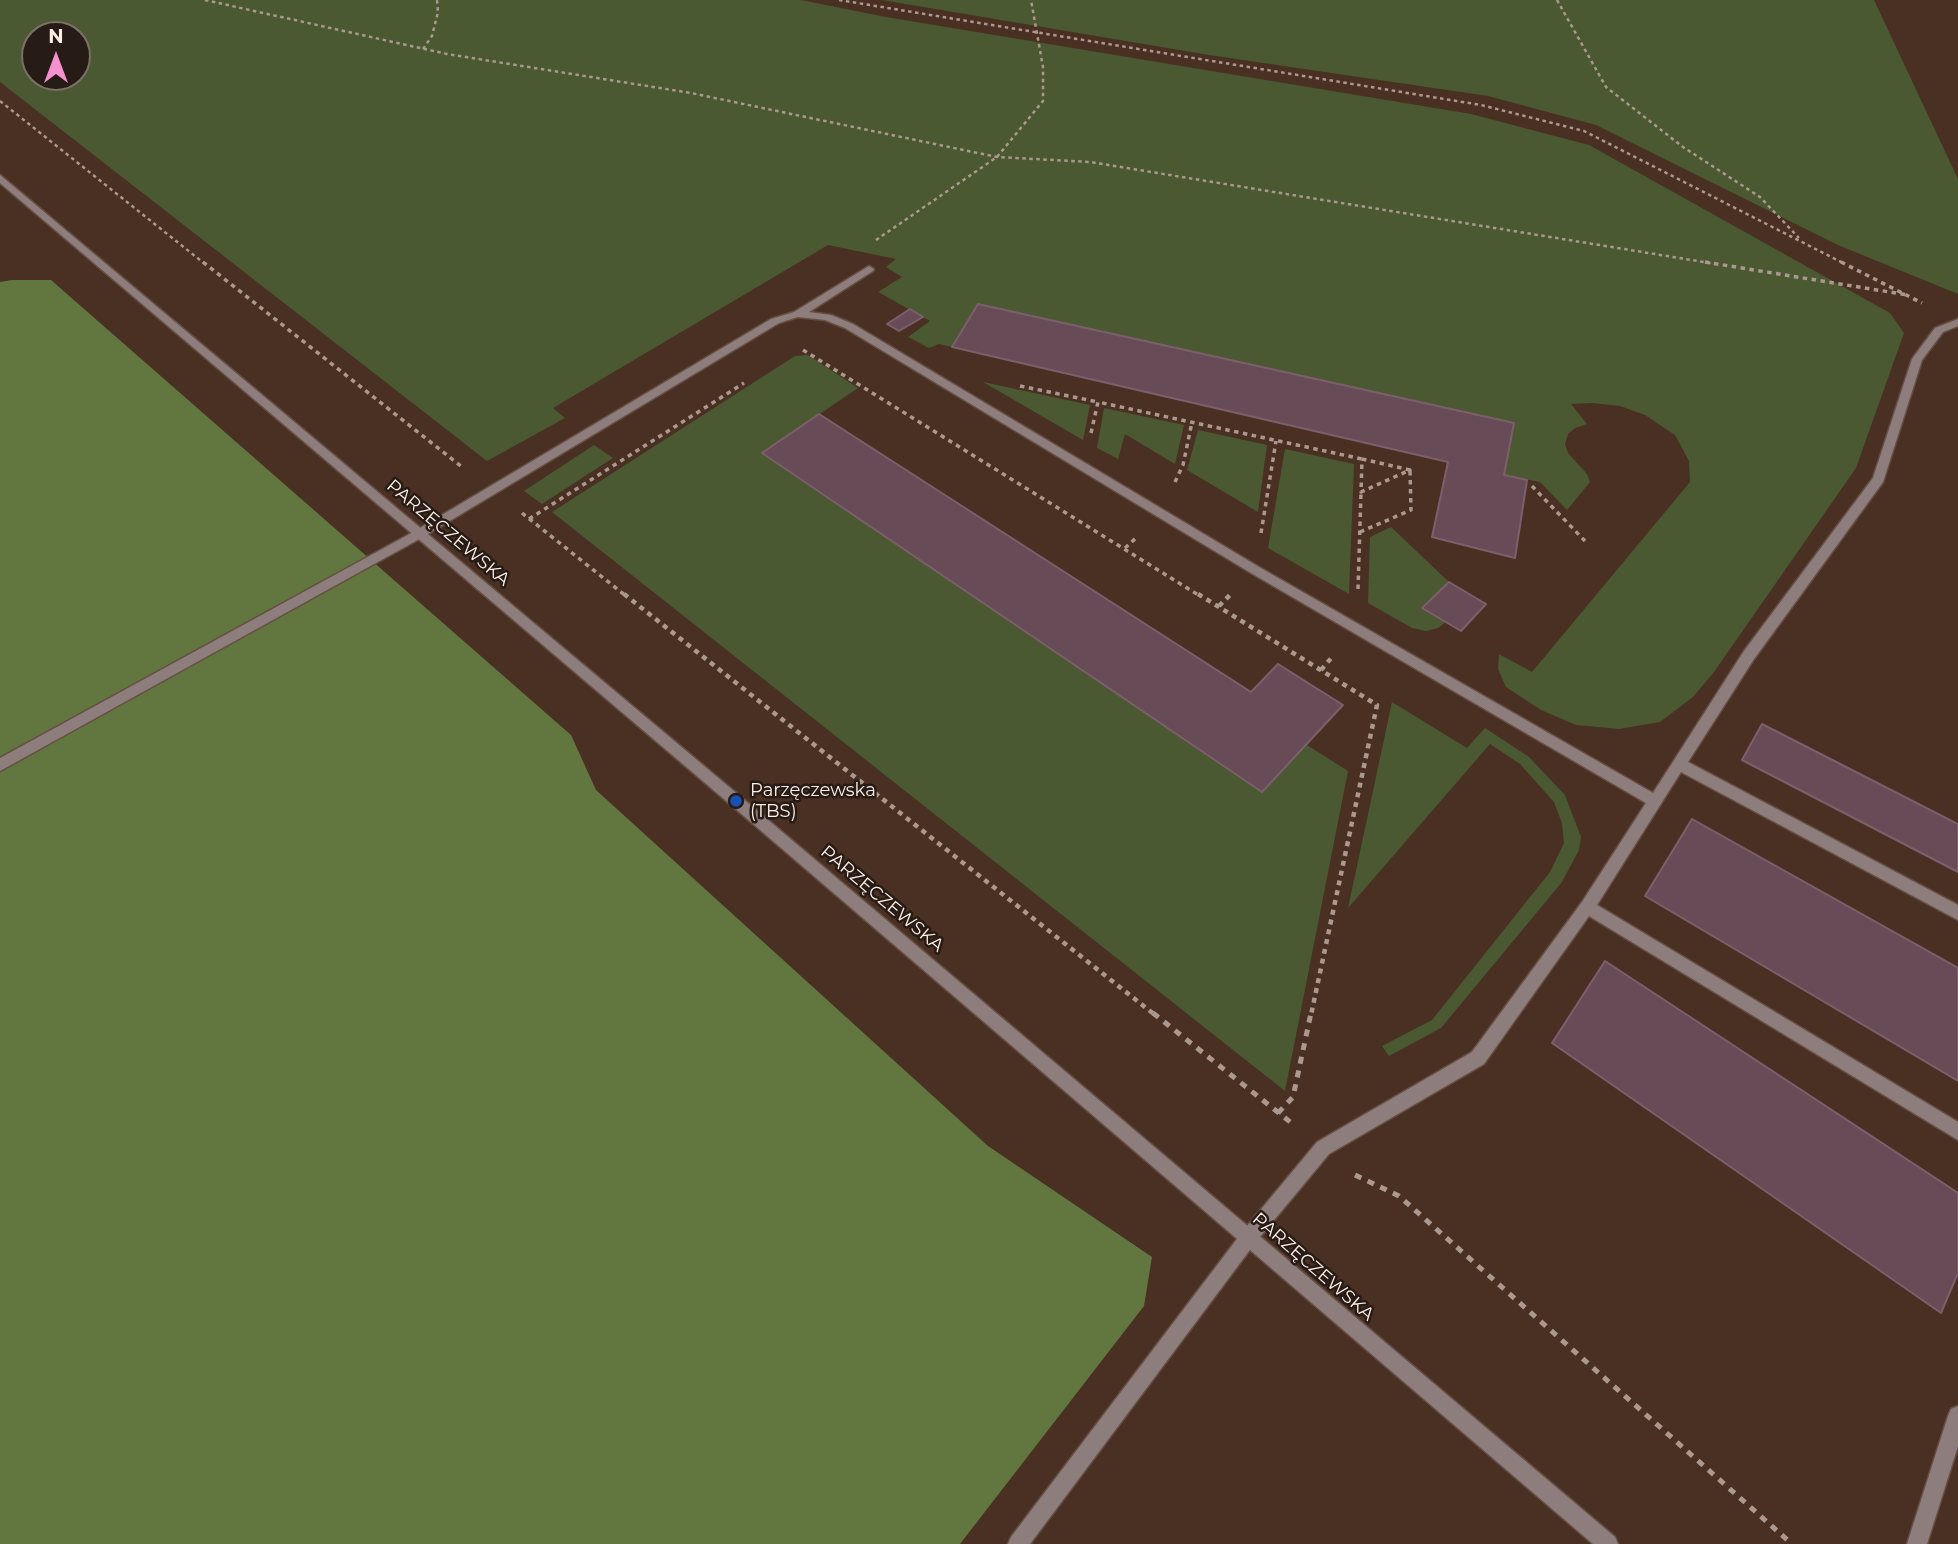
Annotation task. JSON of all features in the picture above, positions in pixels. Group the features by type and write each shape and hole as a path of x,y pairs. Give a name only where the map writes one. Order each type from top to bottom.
{"street":[{"name":"PARZĘCZEWSKA","path":"0,178 1608,1544"},
{"path":"0,765 419,534 775,321 798,314 869,269"},
{"path":"798,314 827,317 849,326 1255,570 1654,801"},
{"path":"1018,1544 1249,1237 1323,1148 1478,1058 1587,907 1749,655 1879,479 1917,359 1939,330 1957,322"},
{"path":"1679,764 1958,913"},
{"path":"1587,907 1958,1132"},
{"path":"1917,1544 1958,1416"}],"path":[{"path":"205,0 423,49 691,93 774,113 996,157 1090,162 1908,295"},
{"path":"423,49 432,36 438,12 437,0"},
{"path":"839,0 1481,105 1584,131 1957,322"},
{"path":"869,269 864,248 996,157 1043,101 1043,67 1031,0"},
{"path":"1557,0 1606,87 1683,147 1760,197 1801,241"},
{"path":"0,100 462,467"},
{"path":"792,353 802,350 813,356 1377,705 1293,1097 1278,1113"},
{"path":"530,519 746,382"},
{"path":"1085,467 1098,402 1410,470"},
{"path":"1362,459 1361,492 1410,470"},
{"path":"1360,532 1410,510 1410,470"},
{"path":"1532,486 1585,541"},
{"path":"519,511 1288,1120"},
{"path":"1355,1175 1399,1196 1792,1544"}],"green space":[{"path":"0,0 801,0 886,17 1471,114 1589,145 1890,313 1904,333 1856,468 1714,672 1693,697 1660,722 1619,729 1576,725 1541,710 1506,687 1498,669 1499,654 1532,672 1690,482 1689,461 1675,435 1645,415 1620,406 1571,404 1587,424 1568,434 1565,444 1568,453 1587,474 1590,482 1567,510 1540,482 1504,475 1514,424 979,304 952,347 939,344 929,348 908,337 930,321 878,292 902,277 886,267 896,259 828,245 553,408 565,418 487,461 0,82"},
{"path":"882,0 1874,0 1958,179 1958,294 1838,245 1596,125 1488,96 1209,55"},
{"path":"51,280 571,735 596,790 988,1146 1152,1257 1144,1306 960,1544 0,1544 0,282"},
{"path":"808,355 858,388 762,453 1262,791 1307,745 1348,771 1285,1091 552,512 795,356"},
{"path":"983,382 1090,405 1083,440"},
{"path":"1104,408 1184,425 1175,464 1125,434 1118,459 1097,448"},
{"path":"1198,430 1267,445 1258,512 1187,470"},
{"path":"594,445 613,458 542,504 524,491"},
{"path":"1285,449 1354,464 1349,594 1268,548"},
{"path":"1391,527 1449,582 1423,608 1446,622 1438,628 1426,631 1412,628 1368,603 1370,537"},
{"path":"1392,702 1467,748 1485,728 1529,757 1565,795 1581,837 1579,850 1562,882 1441,1028 1389,1056 1382,1046 1432,1020 1550,872 1564,843 1562,823 1554,802 1520,764 1490,744 1348,908"}],"building":[{"path":"978,304 1514,423 1504,475 1527,480 1515,558 1432,537 1448,462 952,347"},
{"path":"910,309 923,317 899,331 887,324"},
{"path":"819,414 1251,692 1278,664 1343,705 1262,792 762,453"},
{"path":"1449,582 1486,604 1461,631 1422,608"},
{"path":"1762,724 1958,824 1958,872 1742,760"},
{"path":"1692,819 1958,968 1958,1081 1645,896"},
{"path":"1605,961 1958,1193 1958,1273 1941,1313 1552,1043"}],"place":[{"name":"Parzęczewska (TBS)","path":"736,801"}]}
